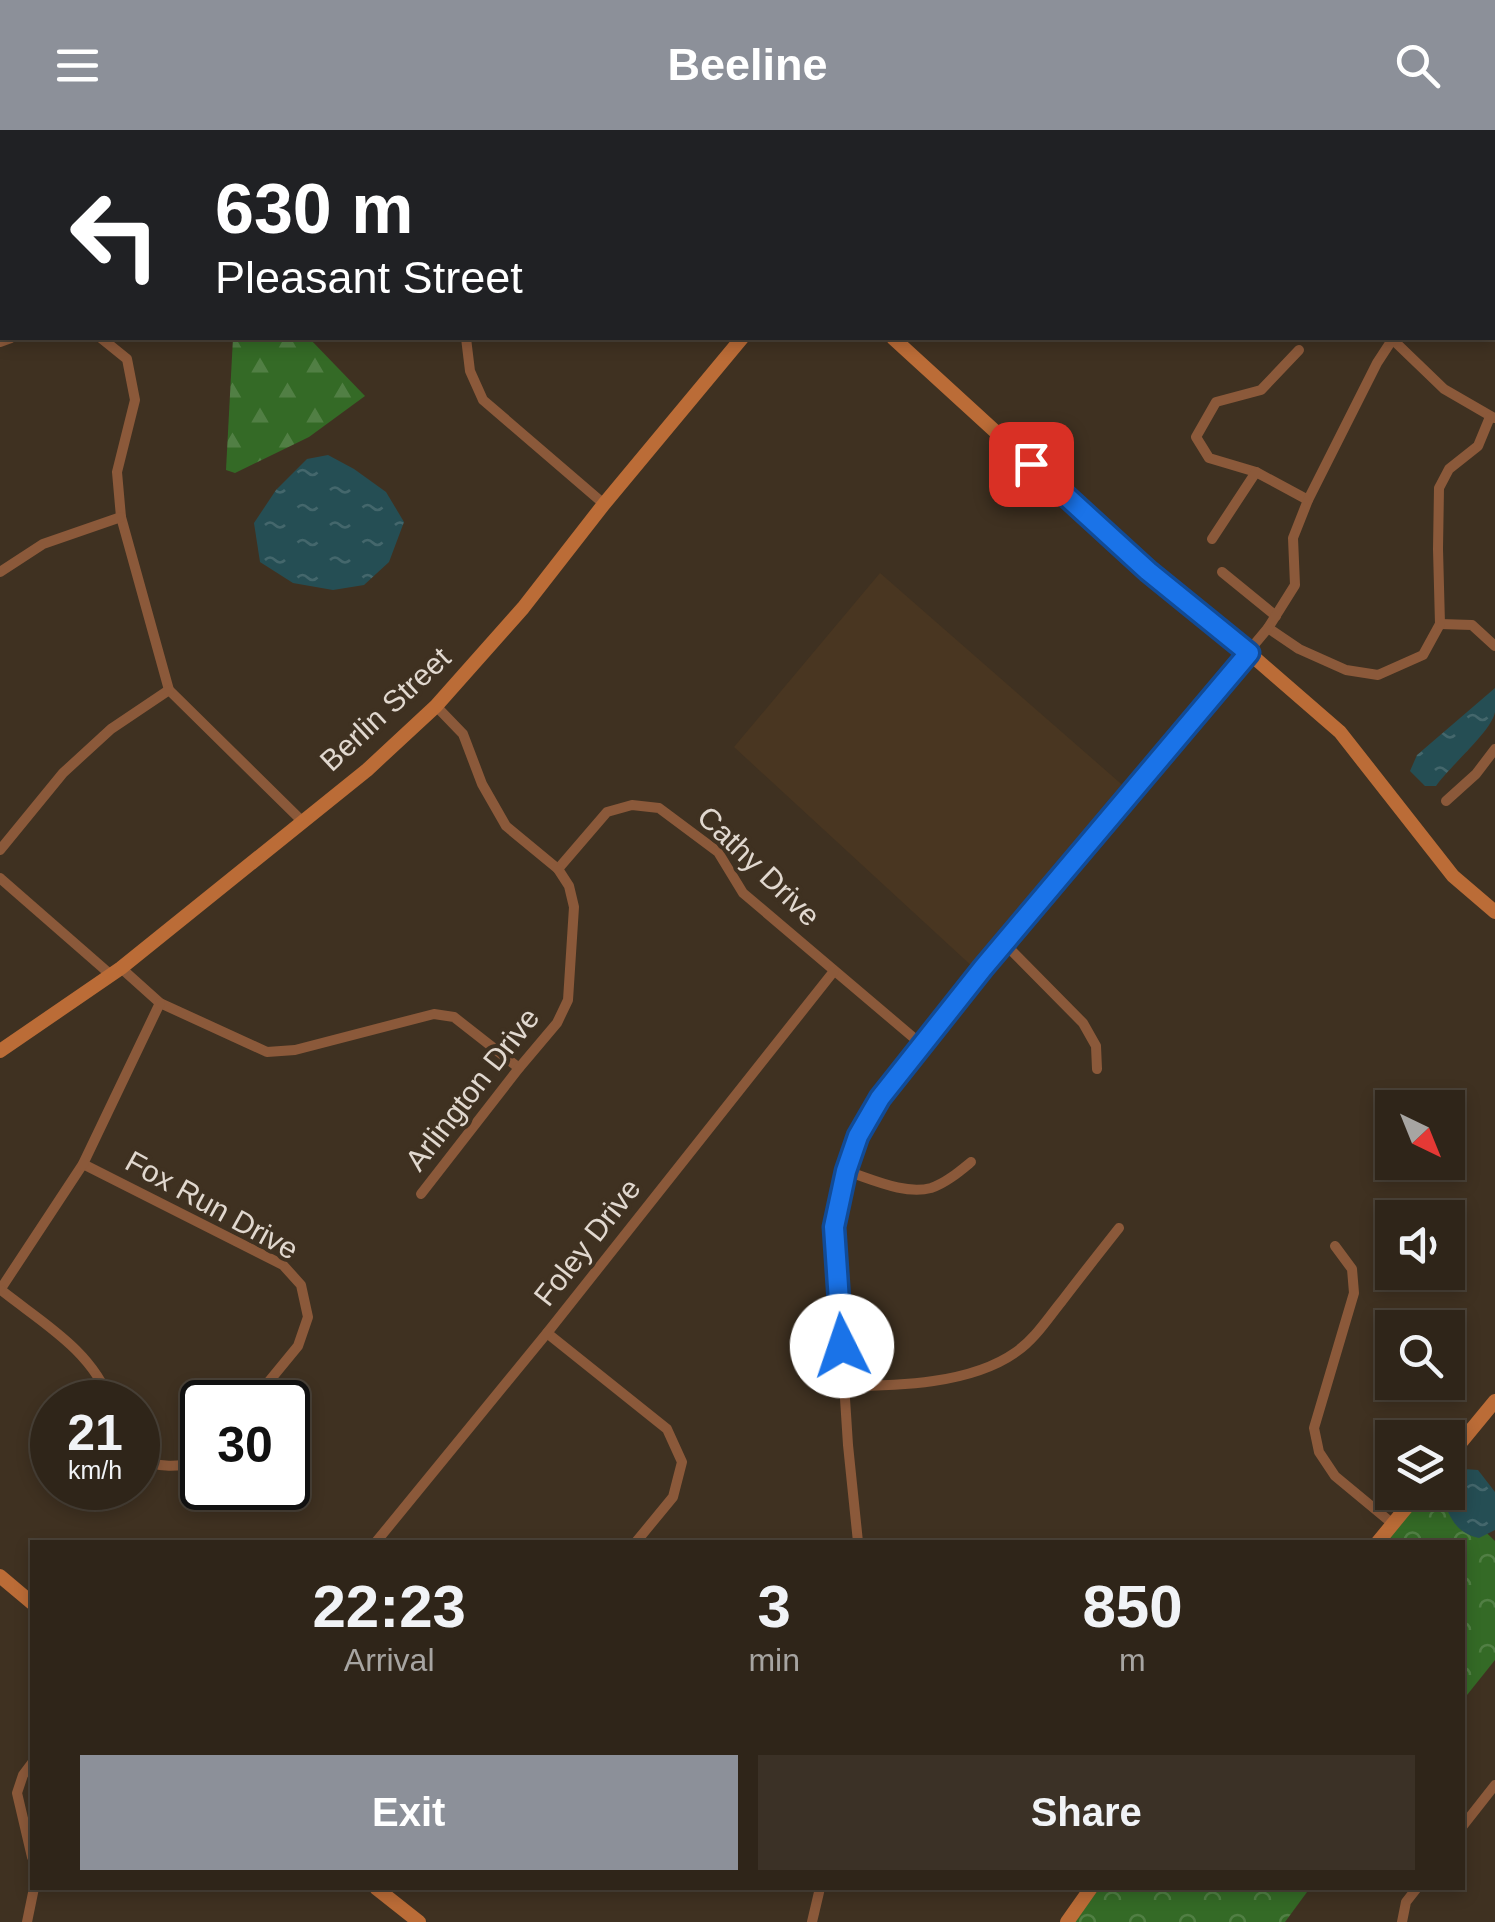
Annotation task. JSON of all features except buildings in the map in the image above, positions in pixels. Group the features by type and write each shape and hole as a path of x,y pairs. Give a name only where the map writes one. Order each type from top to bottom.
{"street":[{"path":"102,340 126,359 135,400 116,472 122,517 169,690 302,820"},
{"path":"466,340 470,371 483,400 604,504"},
{"name":"Berlin Street","path":"0,1050 116,972 367,770 436,706 523,608 740,340"},
{"path":"895,340 1148,571 1340,732 1453,876 1495,912"},
{"path":"858,1540 834,1227 858,1136 880,1098 921,1044 1268,628 1295,585 1293,538 1308,500 1390,340"},
{"path":"1268,628 1299,649 1346,670 1378,675 1423,655 1440,624 1439,488 1449,468 1478,446 1492,418 1444,389 1392,340"},
{"path":"1299,350 1261,390 1216,402 1196,437 1210,458 1256,472 1308,500"},
{"path":"1212,539 1256,472"},
{"path":"0,572 43,544 122,517"},
{"path":"1222,572 1276,616"},
{"path":"1440,624 1472,624 1495,646"},
{"path":"0,850 63,773 111,728 169,690"},
{"path":"436,706 464,734 482,784 506,826 558,868"},
{"path":"1446,801 1476,774 1495,749"},
{"name":"Cathy Drive","path":"558,868 606,812 632,804 659,808 718,852 743,893 921,1044"},
{"name":"Arlington Drive","path":"421,1194 557,1023 568,1000 574,907 569,886 558,868"},
{"path":"0,878 160,1003 267,1052 296,1050 434,1014 454,1018 518,1068"},
{"path":"1004,943 1083,1022 1096,1046 1097,1070"},
{"name":"Foley Drive","path":"378,1540 834,971"},
{"path":"103,1380 87,1359 0,1290 83,1164 160,1003"},
{"path":"846,1171 910,1190 933,1188 972,1162"},
{"name":"Fox Run Drive","path":"83,1164 283,1265 301,1285 308,1317 298,1346 270,1380"},
{"path":"844,1386 900,1386 940,1379 991,1366 1017,1352 1036,1334 1119,1228"},
{"path":"1335,1246 1352,1269 1354,1293 1314,1428 1320,1452 1335,1476 1393,1524"},
{"path":"547,1333 667,1429 682,1462 673,1497 638,1540"},
{"path":"1465,1437 1495,1401"},
{"path":"1380,1540 1404,1510"},
{"path":"0,1576 30,1601"},
{"path":"30,1766 17,1793 30,1848"},
{"path":"1465,1823 1495,1784"},
{"path":"27,1922 34,1890"},
{"path":"379,1890 419,1922"},
{"path":"812,1922 820,1890"},
{"path":"1067,1922 1090,1890"},
{"path":"1402,1922 1406,1902 1415,1890"}],"shaded area":[{"path":"880,573 1127,789 975,969 734,747"}],"green space":[{"path":"233,340 311,340 365,396 309,437 235,473 226,470"},
{"path":"1408,1510 1463,1510 1495,1541 1495,1660 1465,1698 1465,1540 1384,1540"},
{"path":"1098,1890 1309,1890 1285,1922 1073,1922"}],"water":[{"path":"328,455 386,492 404,522 389,562 364,585 333,590 293,583 260,562 254,523 276,490 307,459"},
{"path":"1495,688 1495,712 1486,729 1436,786 1425,786 1410,771 1417,755"},
{"path":"1465,1469 1478,1470 1495,1492 1495,1530 1479,1538 1455,1524 1448,1512 1465,1510"}],"route":[{"path":"842,1346 834,1227 858,1136 880,1098 983,968 1249,653 1148,571 1031,464"}]}
